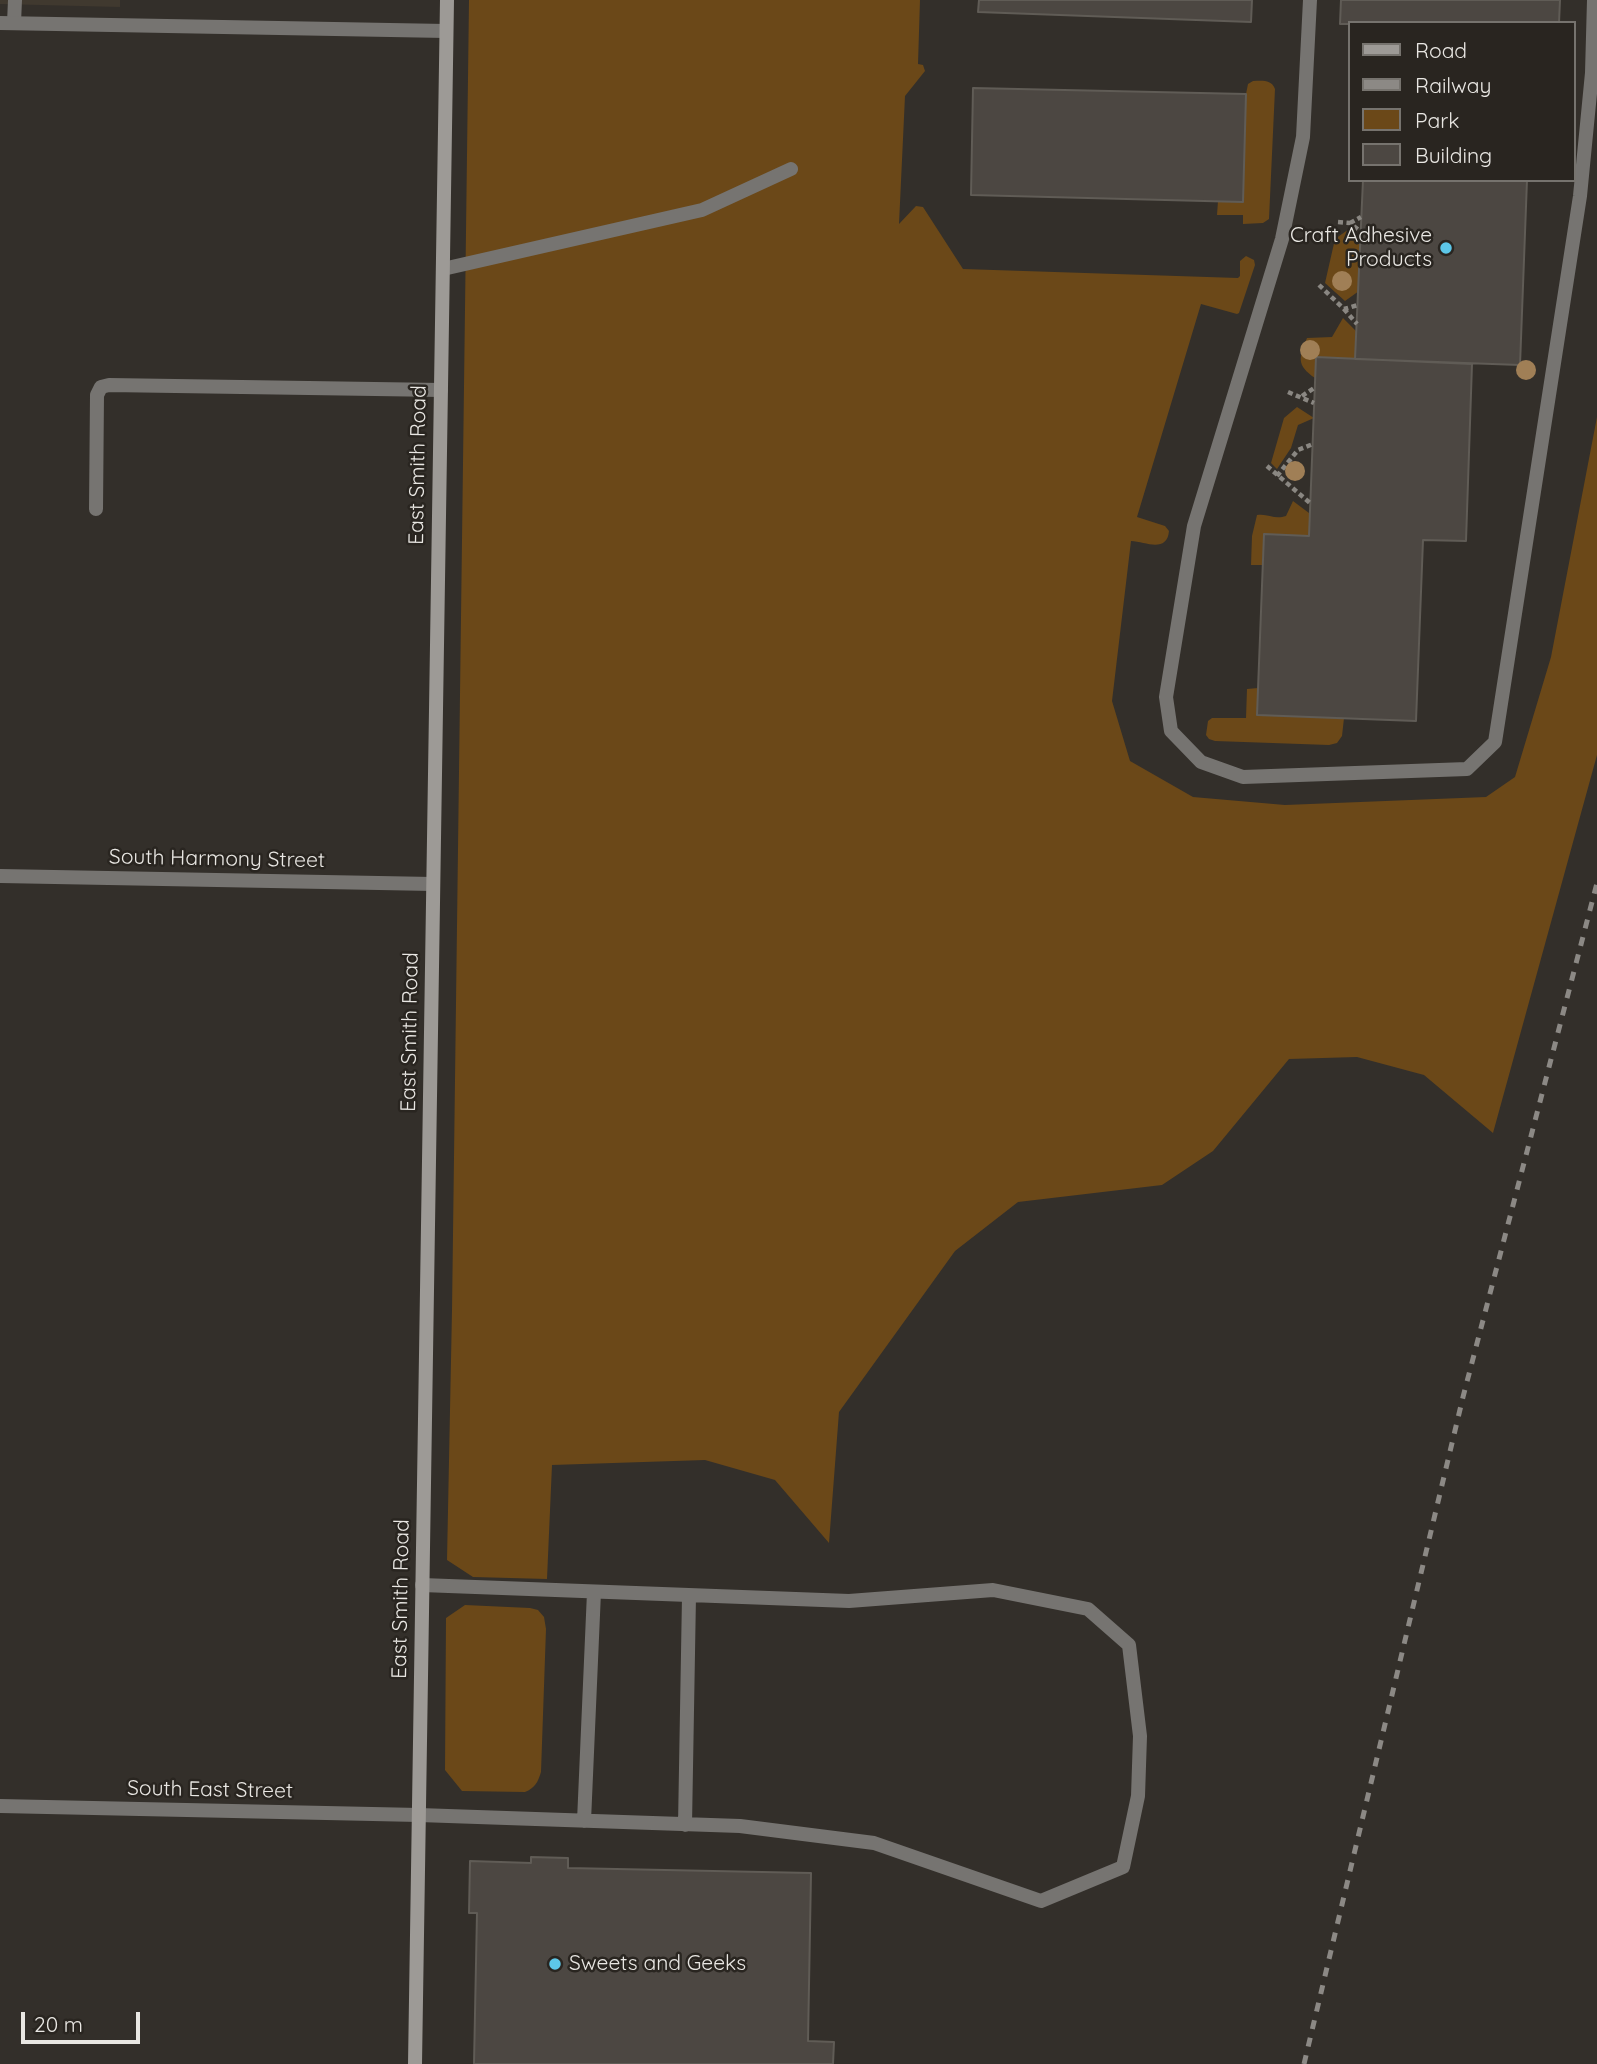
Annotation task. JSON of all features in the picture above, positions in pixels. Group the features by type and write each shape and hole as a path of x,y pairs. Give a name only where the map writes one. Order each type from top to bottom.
{"street":[{"path":"15,0 7,23 446,31"},
{"name":"East Smith Road","path":"415,2064 447,0"},
{"path":"1310,0 1303,137 1298,162 1282,239 1194,526 1166,697 1171,731 1200,762 1243,776 1467,769 1495,742 1580,196 1592,73 1594,0"},
{"path":"443,269 702,210 791,169"},
{"path":"96,509 97,395 101,387 441,390"},
{"name":"South Harmony Street","path":"0,876 433,884"},
{"path":"422,1586 688,1596 685,1825"},
{"name":"South East Street","path":"0,1806 419,1815 740,1826 874,1843 1041,1901 1123,1867 1138,1796 1140,1736 1129,1645 1088,1609 993,1590 849,1601 688,1596"},
{"path":"584,1821 594,1592"}],"path":[{"path":"1338,222 1350,223 1361,217"},
{"path":"1350,223 1361,232"},
{"path":"1319,285 1357,324"},
{"path":"1345,309 1358,304"},
{"path":"1301,397 1314,388"},
{"path":"1288,392 1314,403"},
{"path":"1277,475 1298,450 1312,444"},
{"path":"1267,466 1310,503"}],"shaded area":[{"path":"0,0 120,0 120,7 0,4"}],"green space":[{"path":"469,0 920,0 918,64 923,65 925,71 905,96 899,224 916,206 923,207 963,269 1238,278 1240,261 1246,256 1254,260 1255,265 1239,313 1201,304 1137,517 1165,526 1169,531 1167,538 1160,544 1131,541 1112,701 1130,761 1193,797 1285,805 1486,797 1515,777 1551,657 1597,417 1597,755 1493,1133 1424,1075 1357,1057 1289,1059 1213,1151 1162,1185 1018,1202 955,1251 839,1412 829,1543 775,1480 705,1460 552,1465 547,1579 473,1577 447,1560"},
{"path":"1253,81 1269,82 1275,89 1269,219 1263,223 1243,224 1243,215 1217,215 1218,201 1243,201 1246,94 1248,84"},
{"path":"1349,229 1360,242 1359,291 1345,301 1325,283 1335,239"},
{"path":"1343,318 1357,332 1355,359 1316,358 1315,378 1301,361 1307,338 1332,337"},
{"path":"1297,407 1314,418 1298,425 1291,448 1277,469 1271,463 1284,418"},
{"path":"1293,501 1309,513 1309,536 1265,534 1262,565 1251,565 1252,536 1257,515 1286,516"},
{"path":"1258,688 1257,715 1344,718 1342,736 1337,743 1329,745 1209,739 1206,735 1208,721 1212,718 1246,718 1247,689"},
{"path":"465,1605 530,1608 538,1610 544,1617 546,1629 541,1772 536,1784 525,1792 462,1791 445,1770 446,1618"}],"building":[{"path":"979,0 1252,0 1251,22 978,12"},
{"path":"1341,0 1560,0 1559,21 1348,21 1348,24 1340,24"},
{"path":"973,88 1246,94 1243,202 971,195"},
{"path":"1363,182 1527,182 1520,365 1355,359"},
{"path":"1316,357 1472,364 1466,541 1423,540 1416,721 1257,715 1264,534 1309,536"},
{"path":"531,1857 568,1858 568,1868 811,1873 808,2041 834,2042 833,2064 474,2064 477,1913 469,1913 470,1861 531,1863"}],"railway":[{"path":"1304,2064 1463,1397 1597,883"}],"place":[{"name":"Craft Adhesive Products","path":"1446,248"},
{"name":"Sweets and Geeks","path":"555,1964"}]}
